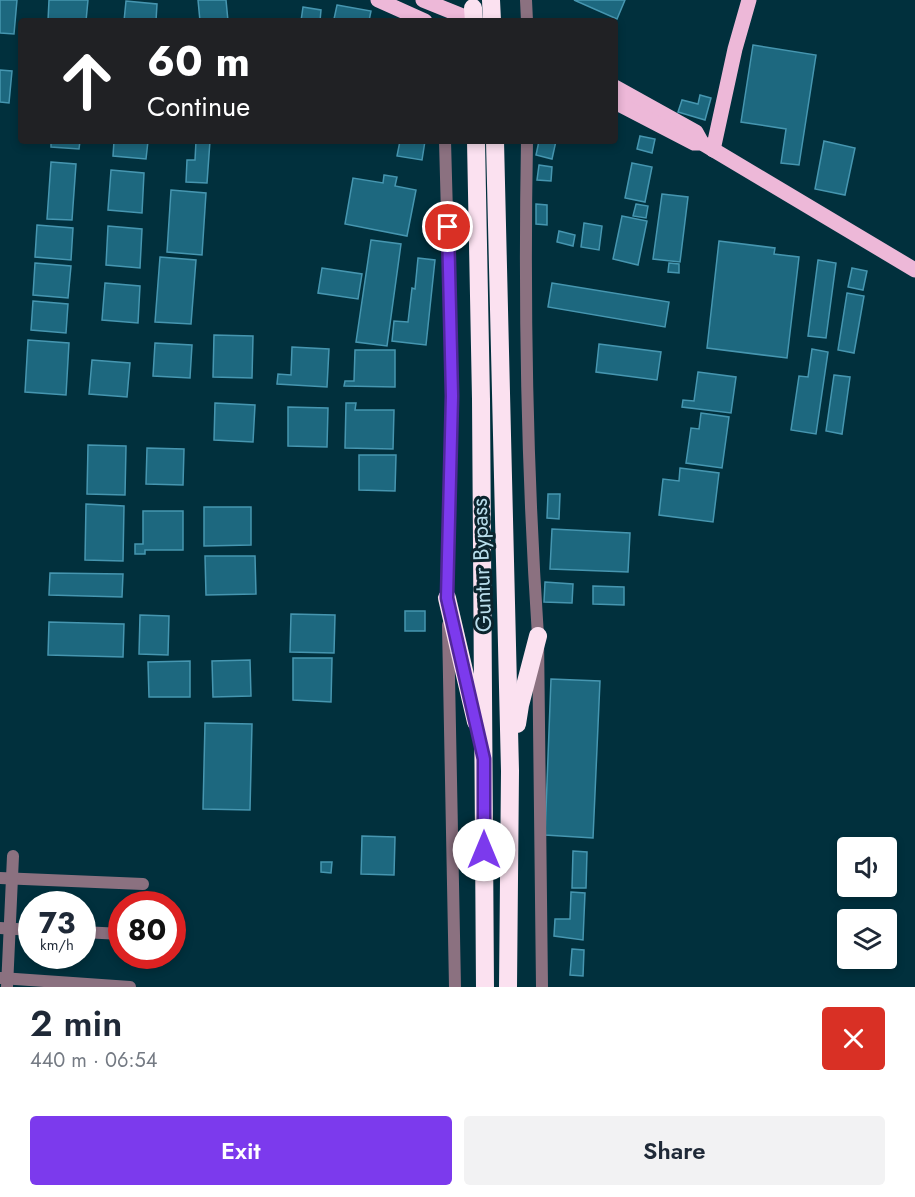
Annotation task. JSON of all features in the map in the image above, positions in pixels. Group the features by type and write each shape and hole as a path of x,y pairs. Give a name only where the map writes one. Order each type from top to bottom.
{"highway":[{"path":"473,0 474,18"},
{"path":"491,0 492,18"},
{"name":"Guntur Bypass","path":"476,144 481,399 485,987"},
{"name":"Guntur Bypass","path":"495,144 510,771 508,987"},
{"path":"447,598 484,759"},
{"path":"510,771 520,705 538,636"}],"main road":[{"path":"378,0 410,16"},
{"path":"423,0 466,18"},
{"path":"708,146 749,0"},
{"path":"618,89 696,132 708,146 915,270"},
{"path":"618,104 694,143 708,146"}],"street":[{"path":"526,0 526,18"},
{"path":"445,144 452,396 447,598 455,987"},
{"path":"527,144 525,277 534,580 538,636 542,987"},
{"path":"13,856 6,878 5,981 130,987"},
{"path":"6,878 143,884"}],"building":[{"path":"0,0 17,0 14,34 0,33"},
{"path":"49,0 88,0 86,18 48,18"},
{"path":"198,0 226,0 228,18 200,18"},
{"path":"574,0 625,0 617,18"},
{"path":"126,1 157,4 156,18 124,18"},
{"path":"337,5 371,11 370,18 334,18"},
{"path":"303,7 321,10 320,18 301,18"},
{"path":"753,45 816,55 799,165 781,163 786,129 741,122"},
{"path":"0,70 12,71 9,103 0,102"},
{"path":"700,95 711,98 705,120 678,112 682,100 698,104"},
{"path":"640,136 655,139 652,153 637,149"},
{"path":"824,141 855,148 845,195 815,189"},
{"path":"51,144 80,144 79,149 51,147"},
{"path":"114,144 148,144 146,159 113,156"},
{"path":"196,144 210,144 207,183 186,182 187,160 195,160"},
{"path":"399,144 425,144 422,160 397,156"},
{"path":"538,144 555,144 552,159 536,155"},
{"path":"51,162 76,164 72,220 47,219"},
{"path":"632,163 652,167 645,202 625,198"},
{"path":"539,165 552,167 551,181 537,180"},
{"path":"111,170 144,173 142,213 108,210"},
{"path":"384,175 397,177 395,186 416,190 407,236 345,224 353,178 383,183"},
{"path":"171,190 206,193 202,255 167,252"},
{"path":"662,194 688,197 680,262 653,259"},
{"path":"536,204 547,205 547,225 536,224"},
{"path":"636,204 648,206 646,218 633,216"},
{"path":"622,216 647,221 638,265 613,259"},
{"path":"584,223 602,226 599,250 581,247"},
{"path":"37,225 73,228 71,260 35,257"},
{"path":"108,226 142,229 140,268 106,265"},
{"path":"559,231 575,235 573,246 557,242"},
{"path":"371,240 401,244 387,346 356,342"},
{"path":"719,241 775,248 774,254 799,257 787,358 707,348"},
{"path":"160,257 196,260 191,324 155,322"},
{"path":"418,258 435,260 426,345 392,341 394,321 408,322 412,288 415,289"},
{"path":"818,260 836,263 826,338 808,336"},
{"path":"35,263 71,266 68,298 33,295"},
{"path":"669,263 679,264 679,273 668,272"},
{"path":"322,268 362,274 358,299 318,293"},
{"path":"852,268 867,271 863,290 848,287"},
{"path":"105,283 140,286 138,323 102,320"},
{"path":"552,283 669,302 665,327 548,307"},
{"path":"847,293 864,296 854,353 838,350"},
{"path":"33,301 68,304 66,333 31,330"},
{"path":"214,335 253,336 252,378 213,377"},
{"path":"28,340 69,343 66,395 25,392"},
{"path":"155,343 192,345 190,378 153,376"},
{"path":"599,344 661,352 657,380 596,372"},
{"path":"292,347 329,349 327,387 277,384 278,374 291,375"},
{"path":"812,349 828,352 816,434 791,430 799,376 808,377"},
{"path":"355,350 395,350 395,387 344,386 345,381 354,381"},
{"path":"92,360 130,363 127,397 89,394"},
{"path":"698,372 736,377 731,413 682,407 683,400 694,401"},
{"path":"834,375 850,377 842,434 826,431"},
{"path":"215,403 255,405 253,442 214,440"},
{"path":"346,403 356,403 355,410 394,410 393,449 345,448"},
{"path":"288,407 328,408 327,447 288,446"},
{"path":"701,413 729,417 722,468 686,463 691,428 699,429"},
{"path":"88,445 126,446 125,495 87,494"},
{"path":"147,448 184,449 183,485 146,484"},
{"path":"359,455 396,455 395,491 359,490"},
{"path":"680,468 719,473 713,522 659,515 663,479 679,481"},
{"path":"548,494 560,494 559,519 547,518"},
{"path":"86,504 124,506 123,561 85,560"},
{"path":"204,507 251,507 251,545 204,546"},
{"path":"143,511 183,511 183,550 145,550 145,554 135,554 135,544 143,544"},
{"path":"552,529 630,533 628,572 550,569"},
{"path":"205,556 255,556 256,594 206,595"},
{"path":"50,573 123,574 122,597 49,595"},
{"path":"545,582 573,584 572,603 544,602"},
{"path":"593,586 624,587 624,605 593,604"},
{"path":"405,611 425,611 425,631 405,631"},
{"path":"291,614 335,615 334,653 290,652"},
{"path":"140,615 169,616 168,655 139,654"},
{"path":"49,622 124,624 123,657 48,655"},
{"path":"293,658 332,658 331,702 293,700"},
{"path":"250,660 251,696 213,697 212,661"},
{"path":"190,661 190,697 149,697 148,662"},
{"path":"551,679 600,681 593,838 545,835"},
{"path":"205,723 252,724 250,810 203,809"},
{"path":"362,836 395,837 394,875 361,874"},
{"path":"573,851 587,852 586,888 572,888"},
{"path":"321,862 332,862 331,873 321,872"},
{"path":"571,892 585,893 583,940 554,936 555,919 570,919"},
{"path":"572,949 584,950 583,976 570,975"}],"route":[{"path":"448,227 452,396 447,598 484,759 484,850"}]}
